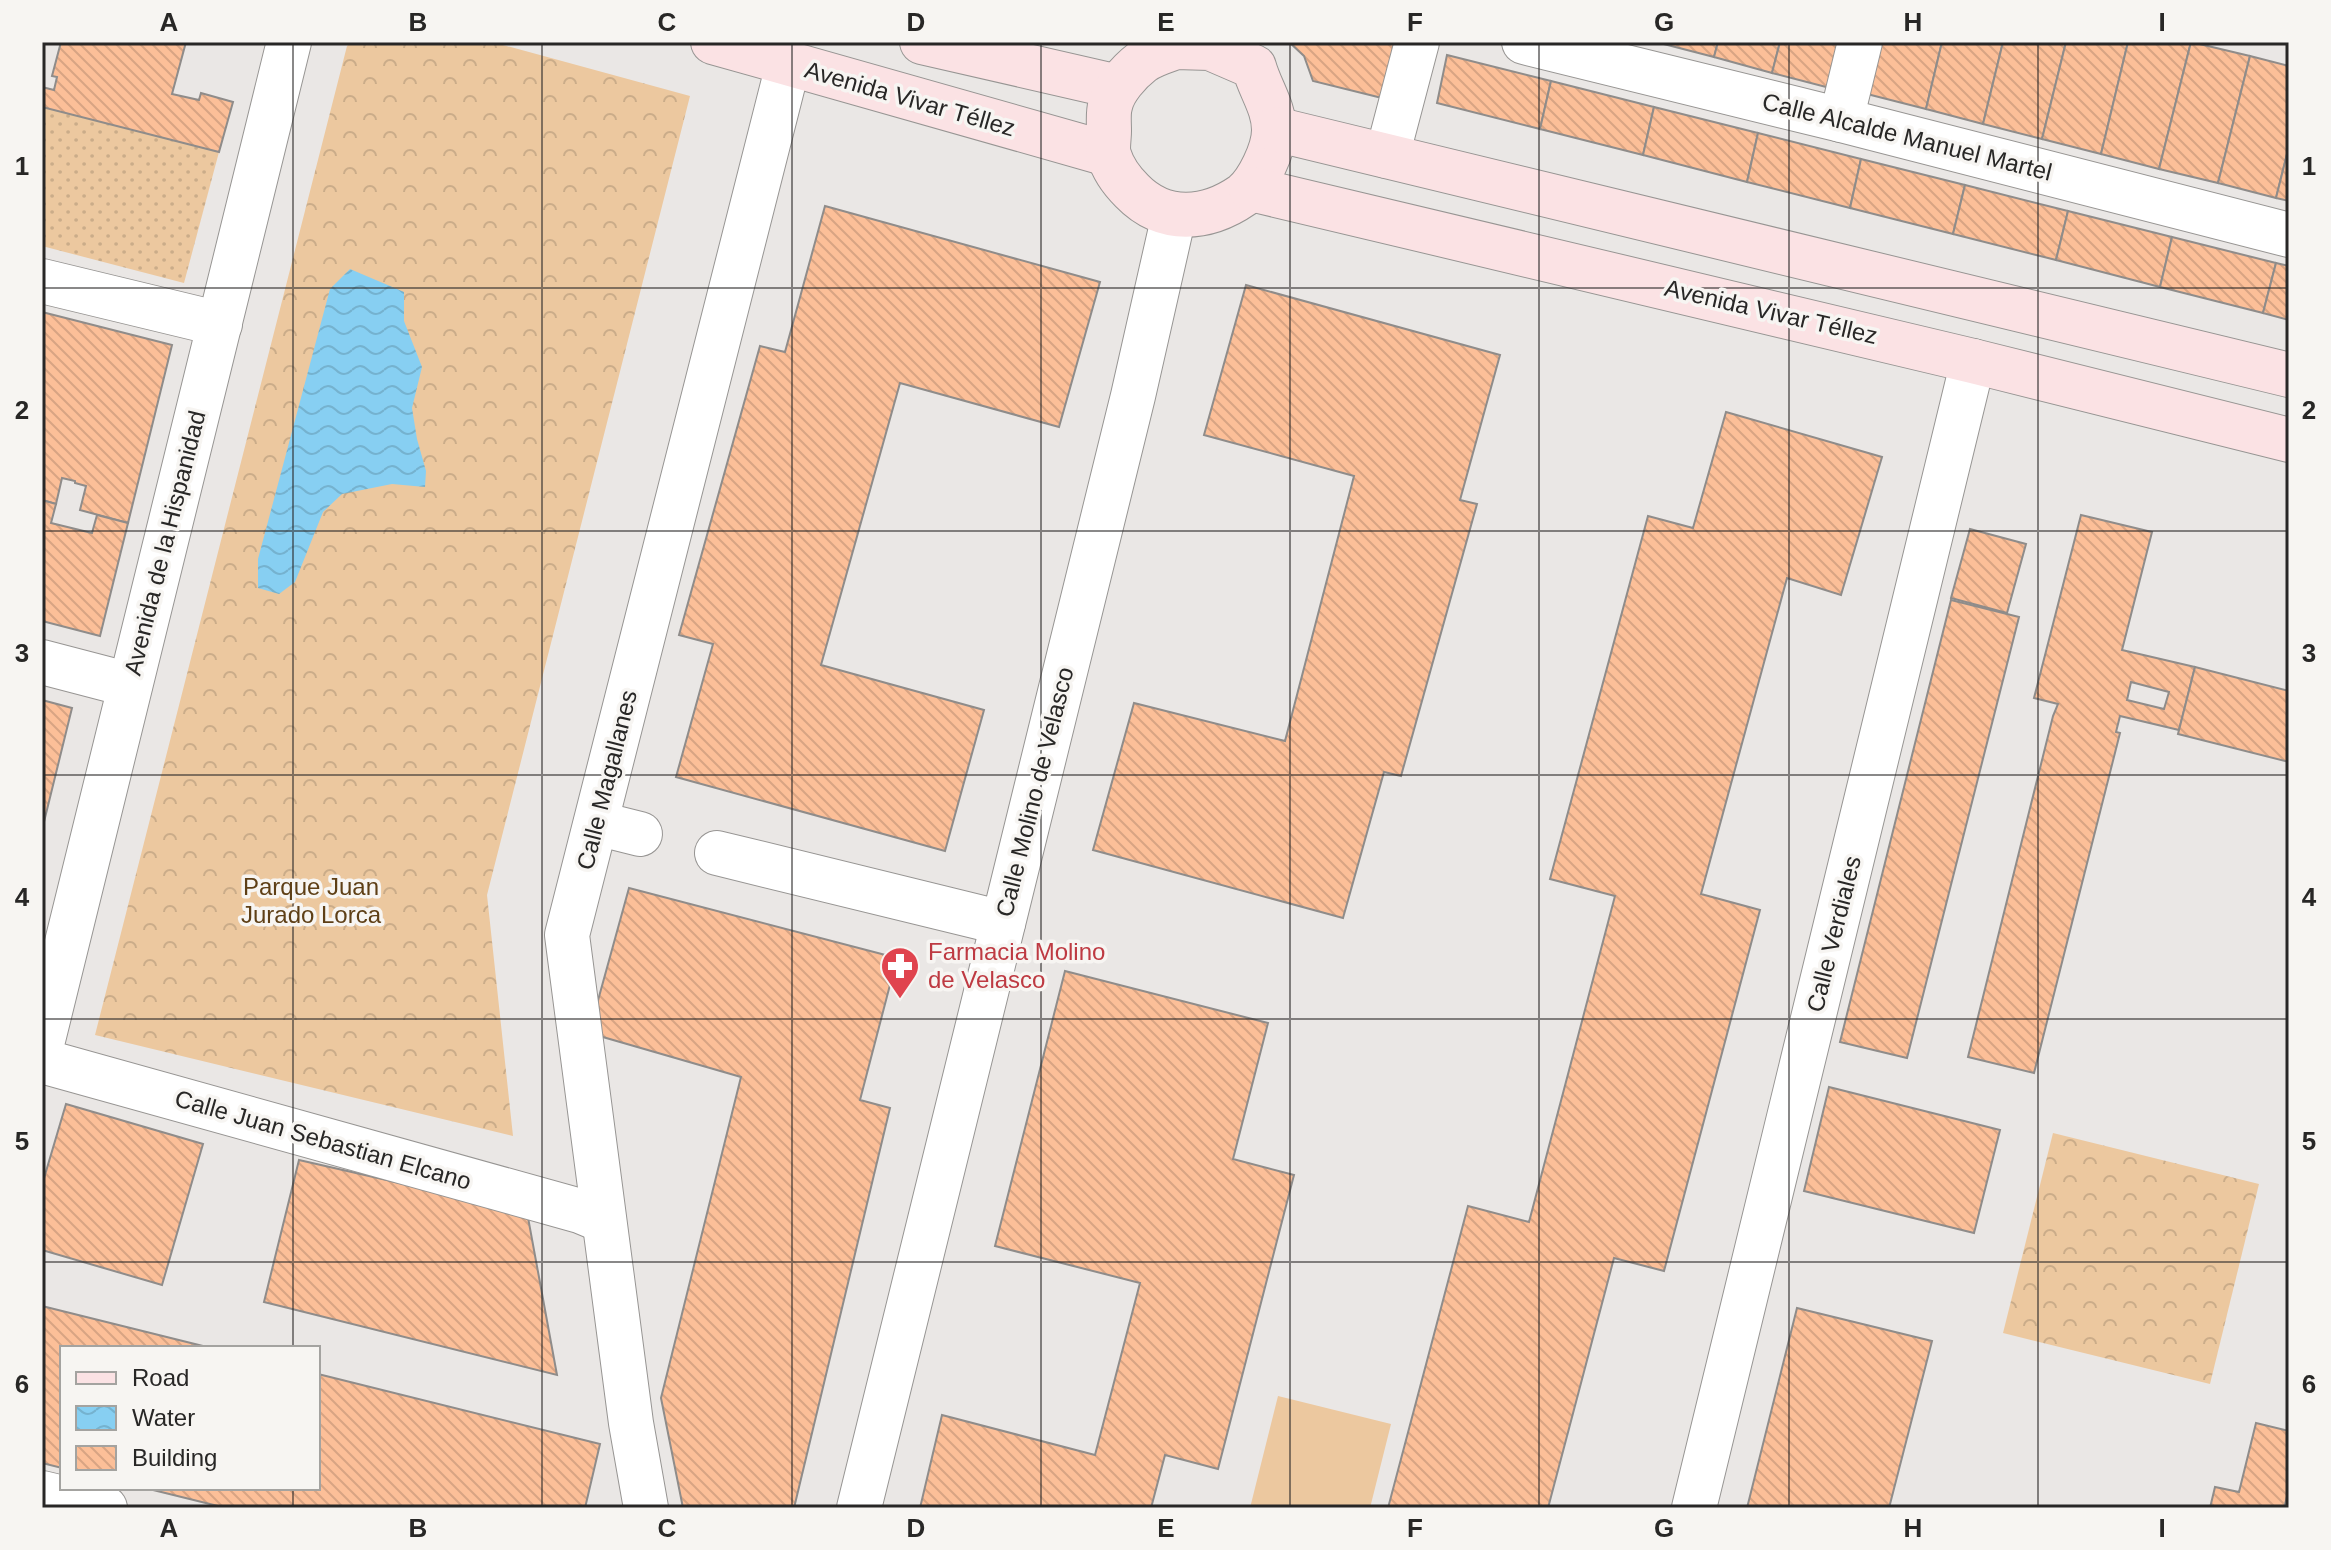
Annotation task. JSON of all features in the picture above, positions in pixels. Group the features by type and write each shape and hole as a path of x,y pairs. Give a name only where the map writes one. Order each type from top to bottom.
{"street":[{"name":"Avenida de la Hispanidad","path":"42,1044 56,924 130,685 289,42"},
{"name":"Avenida Vivar Téllez","path":"713,42 1108,154"},
{"path":"922,42 1011,52 1118,87"},
{"path":"1387,156 1417,42"},
{"name":"Calle Alcalde Manuel Martel","path":"1524,42 2289,235"},
{"path":"1841,120 1860,42"},
{"path":"1176,44 1258,54 1258,81 1270,104 1275,129 1273,148 1251,189 1226,207 1196,215 1174,215 1140,199 1120,179 1108,154 1109,106 1118,87 1143,61 1176,44"},
{"name":"Calle Magallanes","path":"646,1508 631,1423 567,935 788,65"},
{"path":"1275,129 2289,375"},
{"name":"Avenida Vivar Téllez","path":"1251,189 1973,361 2289,440"},
{"name":"Calle Molino de Velasco","path":"859,1508 1133,396 1174,215"},
{"path":"42,281 220,324"},
{"name":"Calle Verdiales","path":"1694,1508 1973,361"},
{"path":"42,662 130,685"},
{"path":"596,823 640,834"},
{"path":"717,853 1003,923"},
{"name":"Calle Juan Sebastian Elcano","path":"42,1061 564,1207 604,1221"},
{"path":"42,1493 105,1508"}],"green space":[{"name":"Parque Juan Jurado Lorca","path":"352,42 492,42 690,96 487,895 513,1136 95,1035 347,46"},
{"path":"42,107 219,152 184,283 42,246"},
{"path":"2053,1133 2259,1184 2210,1384 2003,1333"},
{"path":"1278,1396 1391,1424 1370,1508 1250,1508"}],"water":[{"path":"350,269 404,292 404,321 422,367 412,408 426,471 425,487 392,484 342,494 323,512 295,582 279,594 258,588 258,559 330,289"}],"building":[{"path":"61,42 186,42 172,94 199,100 201,93 233,102 219,152 42,107 42,87 54,90 57,77 52,76"},
{"path":"1289,42 1397,42 1382,98 1313,81 1304,56"},
{"path":"1656,42 1718,42 1714,57"},
{"path":"1718,42 1780,42 1772,73 1714,57"},
{"path":"1780,42 1842,42 1830,88 1772,73"},
{"path":"1879,42 1942,42 1926,109 1867,94"},
{"path":"1942,42 2003,42 1983,124 1926,109"},
{"path":"2003,42 2066,42 2042,139 1983,124"},
{"path":"2066,42 2128,42 2101,154 2042,139"},
{"path":"2128,42 2191,42 2159,169 2101,154"},
{"path":"2191,42 2250,56 2218,183 2159,169"},
{"path":"1447,55 1551,81 1540,129 1437,103"},
{"path":"2250,56 2289,66 2289,146 2276,198 2218,183"},
{"path":"1551,81 1654,107 1643,155 1540,129"},
{"path":"1654,107 1758,133 1747,182 1643,155"},
{"path":"1758,133 1861,159 1850,208 1747,182"},
{"path":"2289,146 2289,201 2276,198"},
{"path":"1861,159 1965,185 1953,234 1850,208"},
{"path":"1965,185 2068,211 2056,260 1953,234"},
{"path":"825,206 1100,282 1059,427 900,383 821,665 984,710 945,851 676,777 713,644 679,635 760,346 785,352"},
{"path":"2068,211 2172,237 2160,287 2056,260"},
{"path":"2172,237 2276,263 2263,313 2160,287"},
{"path":"2276,263 2289,266 2289,320 2263,313"},
{"path":"1246,285 1500,355 1460,500 1477,504 1401,776 1384,772 1343,918 1093,850 1134,703 1285,741 1354,476 1204,435"},
{"path":"42,312 172,345 128,523 80,510 86,486 75,481 62,478 56,504 42,500"},
{"path":"1726,412 1882,457 1841,595 1787,578 1701,894 1760,910 1664,1271 1614,1258 1548,1508 1388,1508 1468,1206 1529,1222 1615,896 1550,879 1648,516 1693,528"},
{"path":"42,500 56,504 51,523 92,533 97,515 128,523 100,636 42,621"},
{"path":"2081,515 2152,532 2122,650 2195,667 2179,730 2120,716 2116,732 2120,733 2034,1073 1968,1057 2058,704 2034,698","holes":["2131,682 2169,692 2164,709 2127,700"]},
{"path":"1970,529 2026,544 2007,613 1951,598"},
{"path":"1951,600 2019,617 1907,1058 1840,1042"},
{"path":"2195,667 2289,691 2289,762 2178,734"},
{"path":"42,700 72,708 42,830"},
{"path":"629,888 897,958 860,1100 890,1108 794,1508 683,1508 661,1398 741,1077 589,1033"},
{"path":"1065,971 1268,1023 1233,1159 1294,1175 1218,1469 1165,1455 1151,1508 920,1508 942,1415 1095,1455 1140,1283 995,1246"},
{"path":"1829,1087 2000,1130 1974,1233 1804,1191"},
{"path":"66,1104 203,1144 162,1285 42,1250 42,1185"},
{"path":"299,1160 527,1212 557,1375 264,1302"},
{"path":"42,1306 203,1346 60,1346 60,1468 42,1463"},
{"path":"1797,1308 1932,1341 1889,1508 1747,1508"},
{"path":"320,1374 600,1444 585,1508 226,1508 153,1490 320,1490"},
{"path":"2256,1423 2289,1431 2289,1489 2284,1508 2210,1508 2215,1487 2239,1492"}],"place":[{"name":"Farmacia Molino de Velasco","path":"900,1000"}]}
